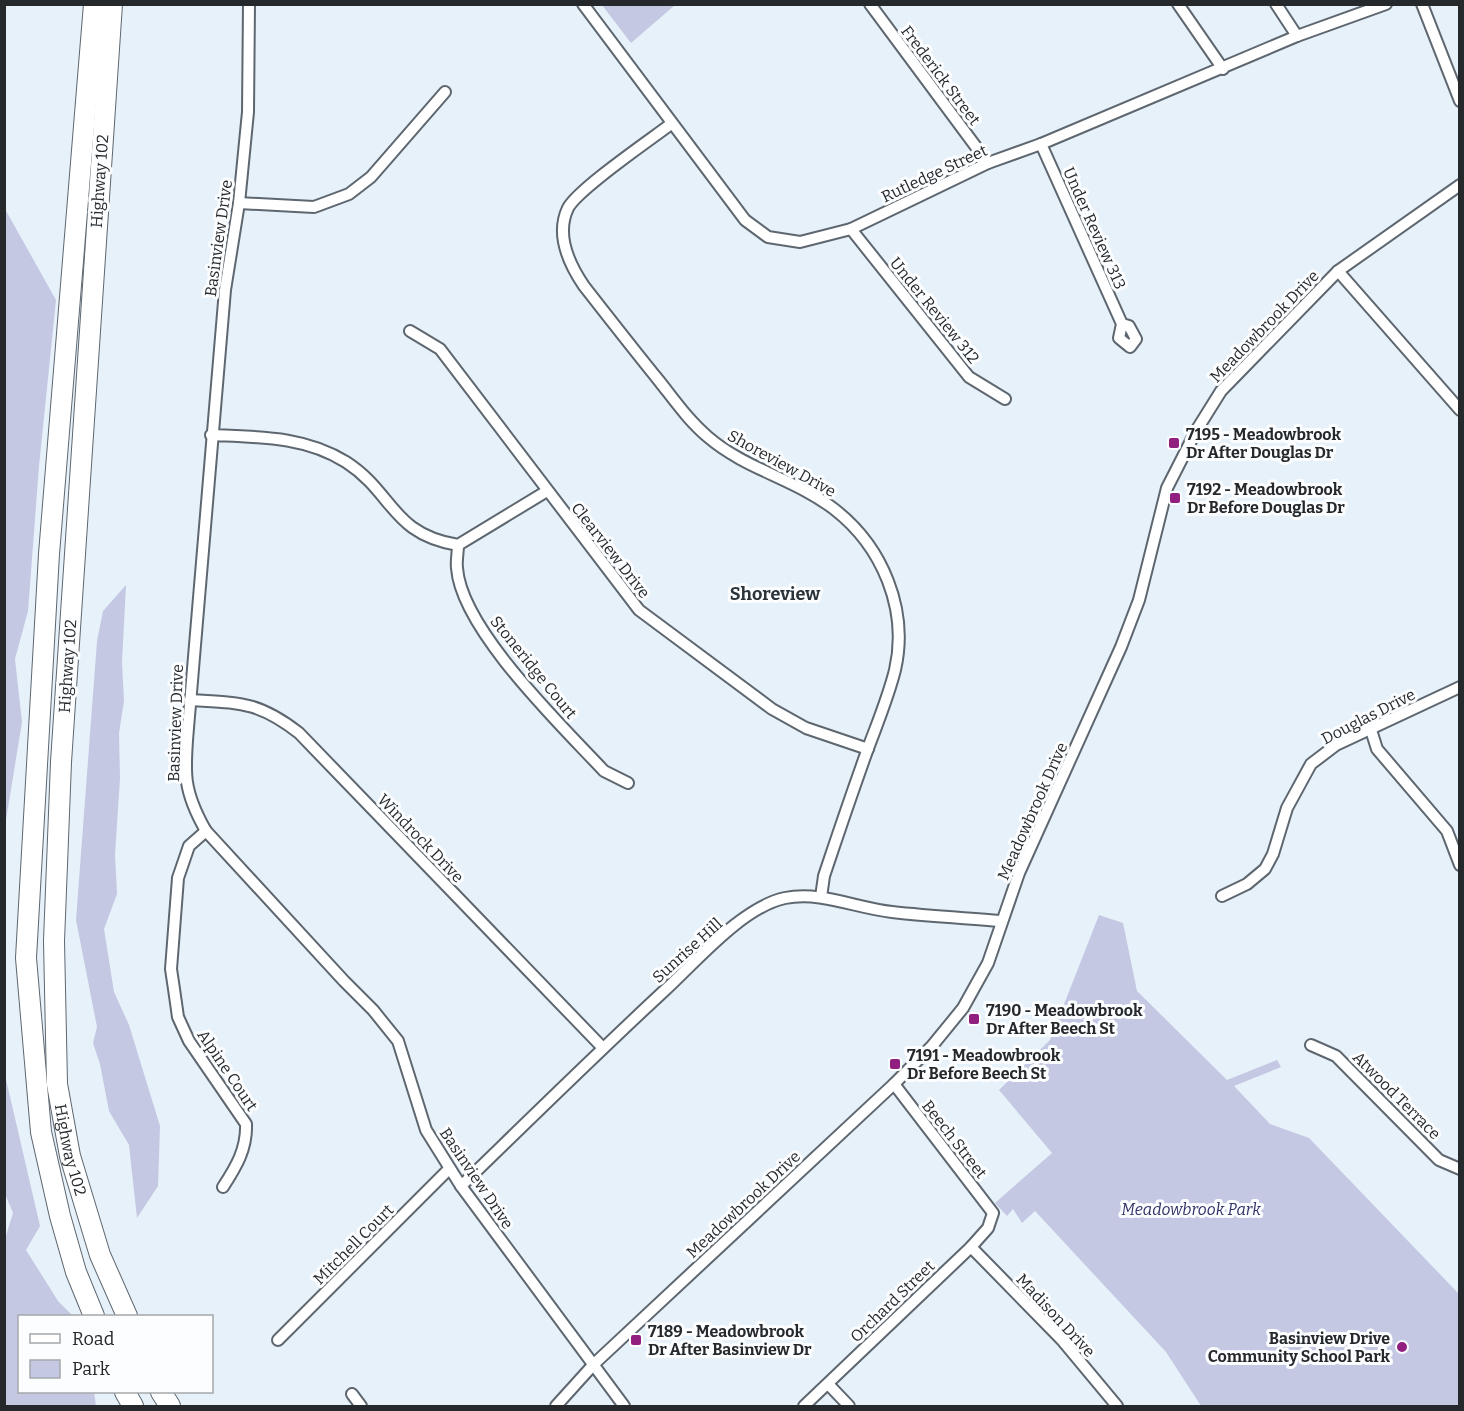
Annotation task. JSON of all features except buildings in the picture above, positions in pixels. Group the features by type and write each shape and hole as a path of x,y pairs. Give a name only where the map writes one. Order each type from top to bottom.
{"highway":[{"name":"Highway 102","path":"93,1315 76,1272 60,1216 41,1132 26,958 49,554 94,4"},
{"name":"Highway 102","path":"112,4 61,762 54,941 57,1084 70,1156 100,1255 127,1315"},
{"path":"126,1393 133,1407"},
{"path":"162,1393 170,1407"}],"street":[{"name":"Basinview Drive","path":"249,4 248,112 239,203 225,290 190,700 185,780 190,803 206,831 373,1010 398,1041 426,1130 449,1169 624,1407"},
{"name":"Rutledge Street","path":"583,4 745,220 768,237 800,243 851,230 988,163 1041,144 1297,36 1386,4"},
{"name":"Frederick Street","path":"870,4 988,163"},
{"path":"1178,4 1223,69"},
{"path":"1276,4 1297,36"},
{"path":"1422,4 1460,101"},
{"path":"239,203 314,207 349,194 371,177 445,92"},
{"name":"Shoreview Drive","path":"671,124 584,191 568,208 563,228 565,246 572,268 584,285 686,415 726,451 806,491 833,508 859,532 882,564 890,586 898,635 896,667 886,704 824,876 821,897"},
{"name":"Under Review 313","path":"1041,144 1122,324"},
{"name":"Meadowbrook Drive","path":"556,1407 594,1364 894,1084 932,1046 963,1008 987,963 1000,921 1121,647 1139,600 1167,488 1191,441 1221,391 1338,271 1460,185"},
{"name":"Under Review 312","path":"851,230 969,377 1005,399"},
{"path":"1338,271 1460,410"},
{"name":"Clearview Drive","path":"410,331 440,349 639,610 772,709 806,728 868,749"},
{"path":"212,435 289,440 327,451 360,473 403,521 418,534 458,545 547,491"},
{"name":"Stoneridge Court","path":"458,545 457,569 461,587 472,615 493,646 604,771 628,783"},
{"name":"Douglas Drive","path":"1222,896 1246,884 1265,869 1273,854 1287,808 1311,764 1336,745 1460,687"},
{"name":"Windrock Drive","path":"190,700 259,707 279,717 298,733 603,1048"},
{"path":"1371,730 1377,748 1447,831 1460,865"},
{"name":"Alpine Court","path":"206,831 189,846 180,870 171,969 178,1017 189,1041 246,1124 247,1139 240,1160 224,1187"},
{"name":"Sunrise Hill","path":"461,1186 603,1048 706,952 761,905 783,898 821,897 891,912 1000,921"},
{"name":"Atwood Terrace","path":"1311,1045 1336,1056 1439,1160 1460,1169"},
{"name":"Beech Street","path":"894,1084 993,1213"},
{"name":"Mitchell Court","path":"278,1340 449,1169"},
{"name":"Orchard Street","path":"804,1407 971,1247 988,1228 993,1213"},
{"name":"Madison Drive","path":"971,1247 1062,1340 1117,1407"},
{"path":"828,1384 849,1407"},
{"path":"352,1394 361,1407"}],"green space":[{"path":"602,5 675,5 631,43"},
{"path":"5,209 56,300 39,466 28,611 15,659 22,722 5,826"},
{"path":"126,585 122,662 124,701 119,733 120,778 115,855 117,894 104,929 114,992 129,1025 160,1126 158,1186 137,1218 129,1145 109,1111 100,1064 93,1043 97,1027 76,920 97,641 103,611"},
{"name":"Meadowbrook Park","path":"1099,915 1123,923 1137,991 1227,1080 1277,1060 1281,1067 1234,1086 1270,1124 1309,1138 1459,1294 1459,1406 1201,1406 1166,1352 1035,1211 1022,1223 1013,1209 1007,1216 995,1203 1052,1153 999,1090 1050,1040"},
{"path":"5,1075 40,1226 26,1250 58,1301 72,1315 18,1315 18,1393 94,1393 96,1406 5,1406 4,1242 13,1213 5,1194"}],"place":[{"name":"7195 - Meadowbrook Dr After Douglas Dr","path":"1174,443"},
{"name":"7192 - Meadowbrook Dr Before Douglas Dr","path":"1175,498"},
{"name":"7190 - Meadowbrook Dr After Beech St","path":"974,1019"},
{"name":"7191 - Meadowbrook Dr Before Beech St","path":"895,1064"},
{"name":"7189 - Meadowbrook Dr After Basinview Dr","path":"636,1340"},
{"name":"Basinview Drive Community School Park","path":"1402,1347"}],"district":[{"name":"Shoreview","path":"775,594"}]}
